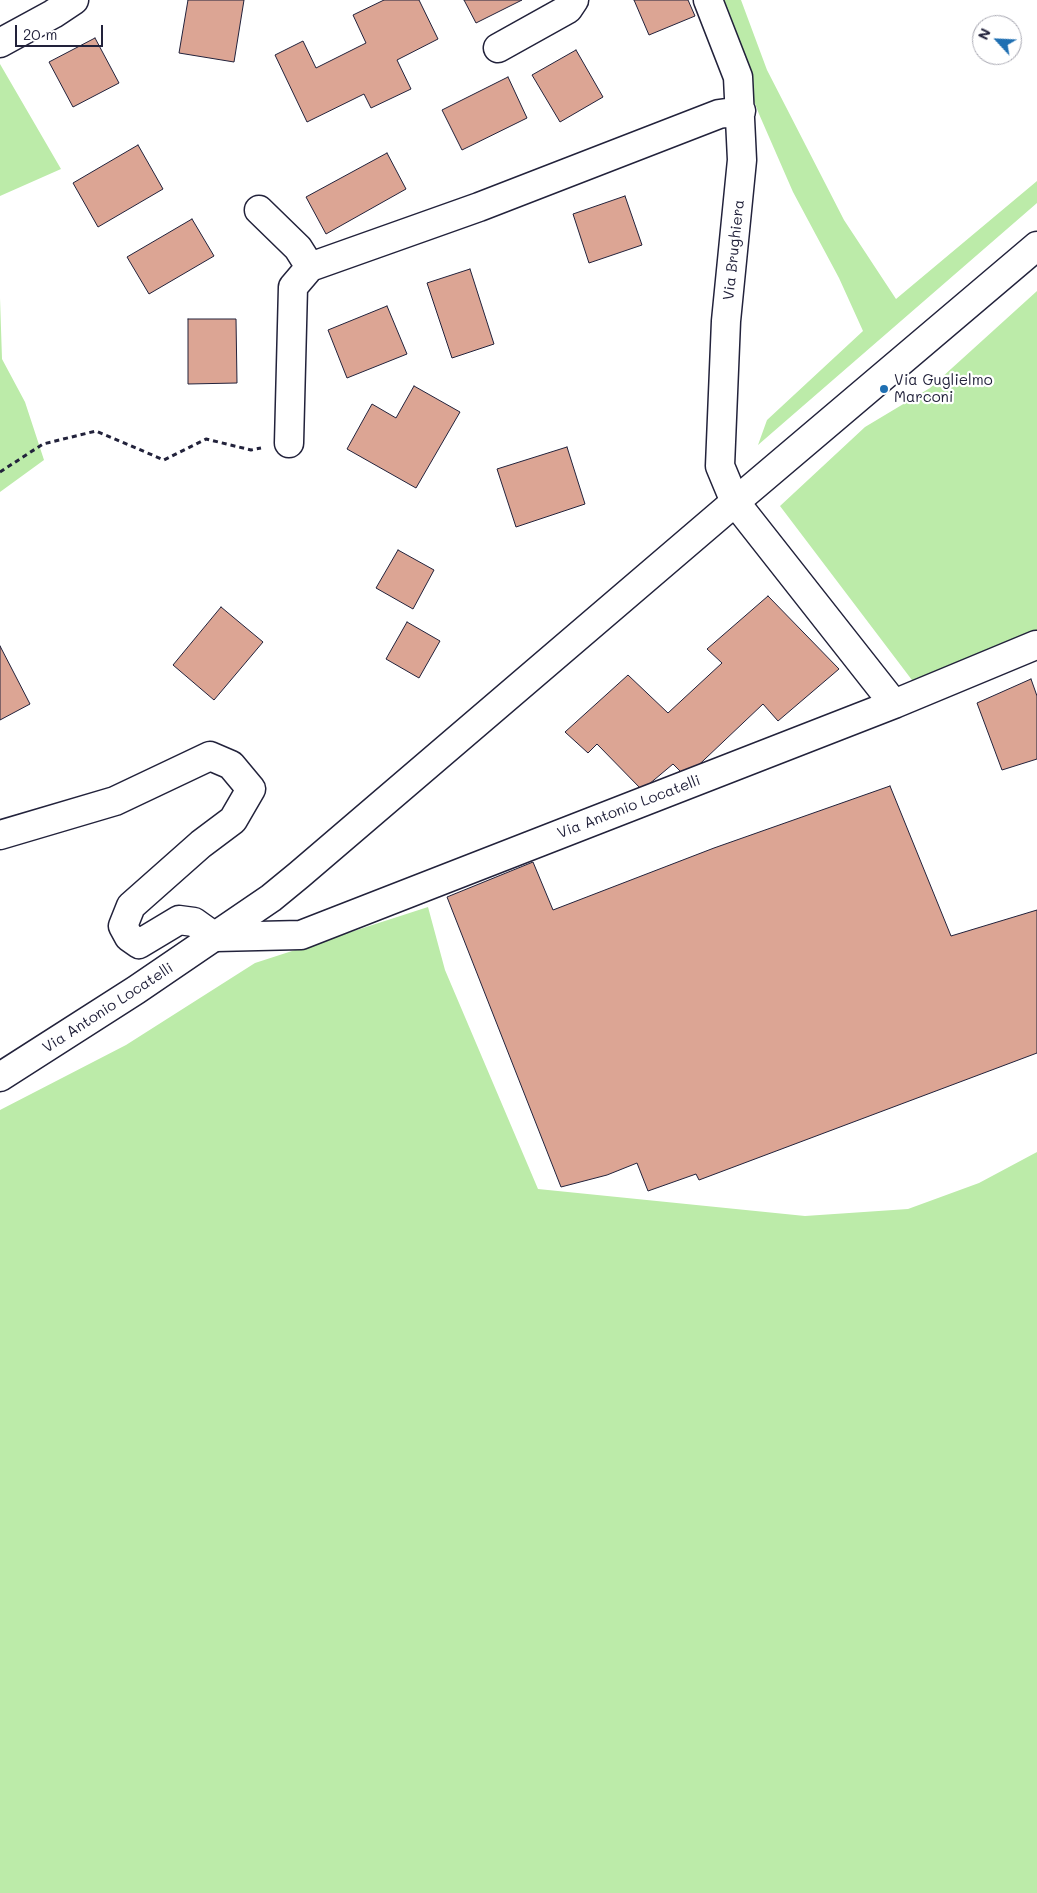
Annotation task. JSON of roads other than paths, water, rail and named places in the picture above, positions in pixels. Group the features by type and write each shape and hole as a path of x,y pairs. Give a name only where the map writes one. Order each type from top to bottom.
{"street":[{"path":"0,43 53,14 74,0"},
{"path":"498,48 568,9 574,0"},
{"name":"Via Brughiera","path":"708,0 738,77 741,111 742,160 726,320 720,466 726,485 735,502 894,704"},
{"path":"289,443 293,287 310,267 479,206 719,114 741,111"},
{"path":"259,210 298,248 310,267"},
{"path":"735,502 1037,246"},
{"name":"Via Antonio Locatelli","path":"0,1077 136,990 271,898 735,502"},
{"name":"Via Antonio Locatelli","path":"215,937 301,935 894,704 1036,645"},
{"path":"0,835 115,801 210,756 231,765 251,790 233,820 201,844 131,906 123,926 129,938 139,944 179,920 194,922 215,937"}],"place":[{"name":"Via Guglielmo Marconi","path":"884,389"}]}
